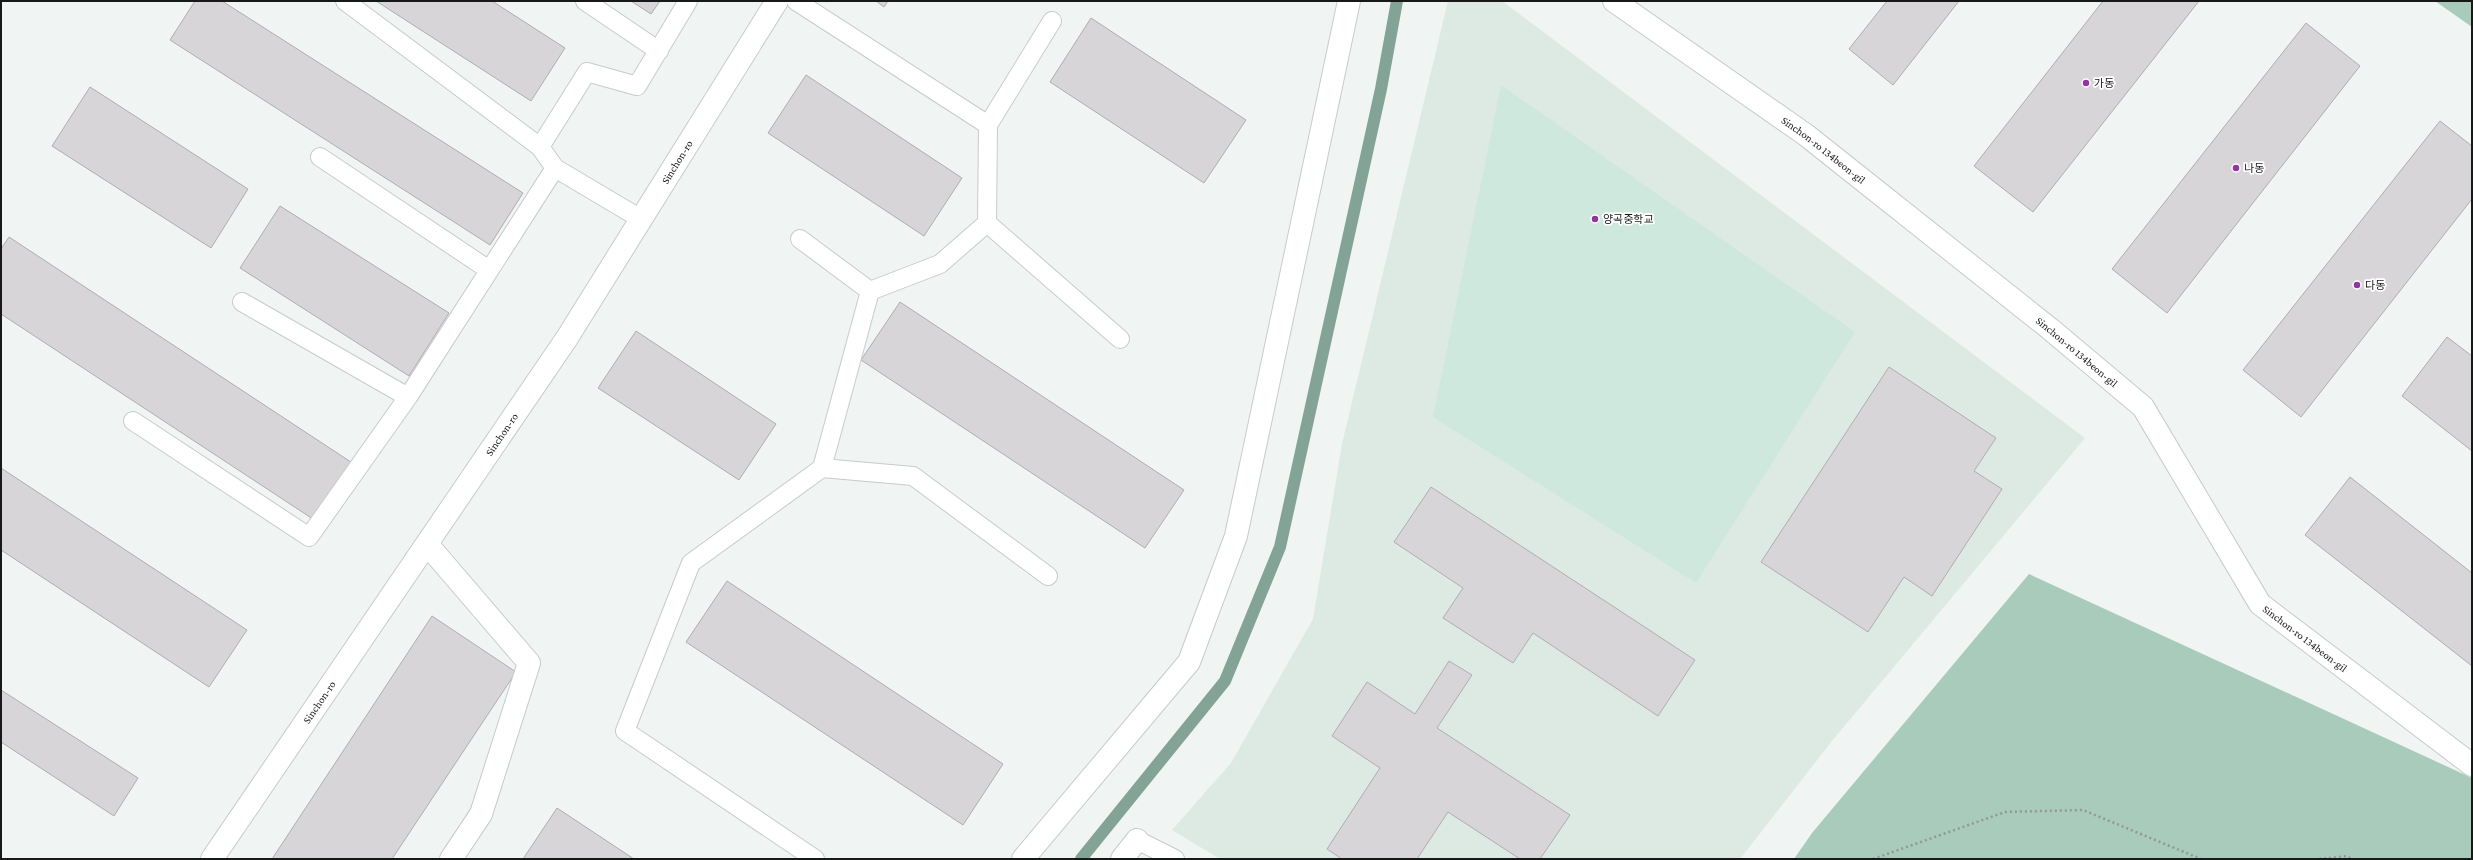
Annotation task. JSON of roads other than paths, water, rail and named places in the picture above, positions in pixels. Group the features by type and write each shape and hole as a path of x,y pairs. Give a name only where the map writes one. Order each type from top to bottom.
{"street":[{"name":"Sinchon-ro","path":"212,859 567,338 776,1"},
{"path":"1023,859 1189,662 1236,536 1349,1"},
{"name":"Sinchon-ro 134beon-gil","path":"1614,1 1806,135 2049,328 2143,407 2260,604 2472,765"},
{"path":"427,544 529,663 481,814 451,859"},
{"path":"1122,859 1138,840"}],"lane":[{"path":"345,1 540,147 555,168 641,219"},
{"path":"585,1 659,50"},
{"path":"540,147 587,72 637,86 688,1"},
{"path":"796,1 988,125"},
{"path":"870,291 940,264 987,223 988,125 1052,21"},
{"path":"320,157 489,270"},
{"path":"133,421 309,537 408,397 555,168"},
{"path":"987,223 1120,340"},
{"path":"800,239 870,291"},
{"path":"815,859 625,731 691,564 822,468 870,291"},
{"path":"242,302 408,397"},
{"path":"822,468 913,476 1048,576"},
{"path":"1138,840 1175,859"}],"waterway":[{"path":"1081,859 1225,681 1280,547 1381,89 1397,1"}],"place":[{"name":"가동","path":"2086,83"},
{"name":"나동","path":"2236,168"},
{"name":"양곡중학교","path":"1595,219"},
{"name":"다동","path":"2357,285"}]}
